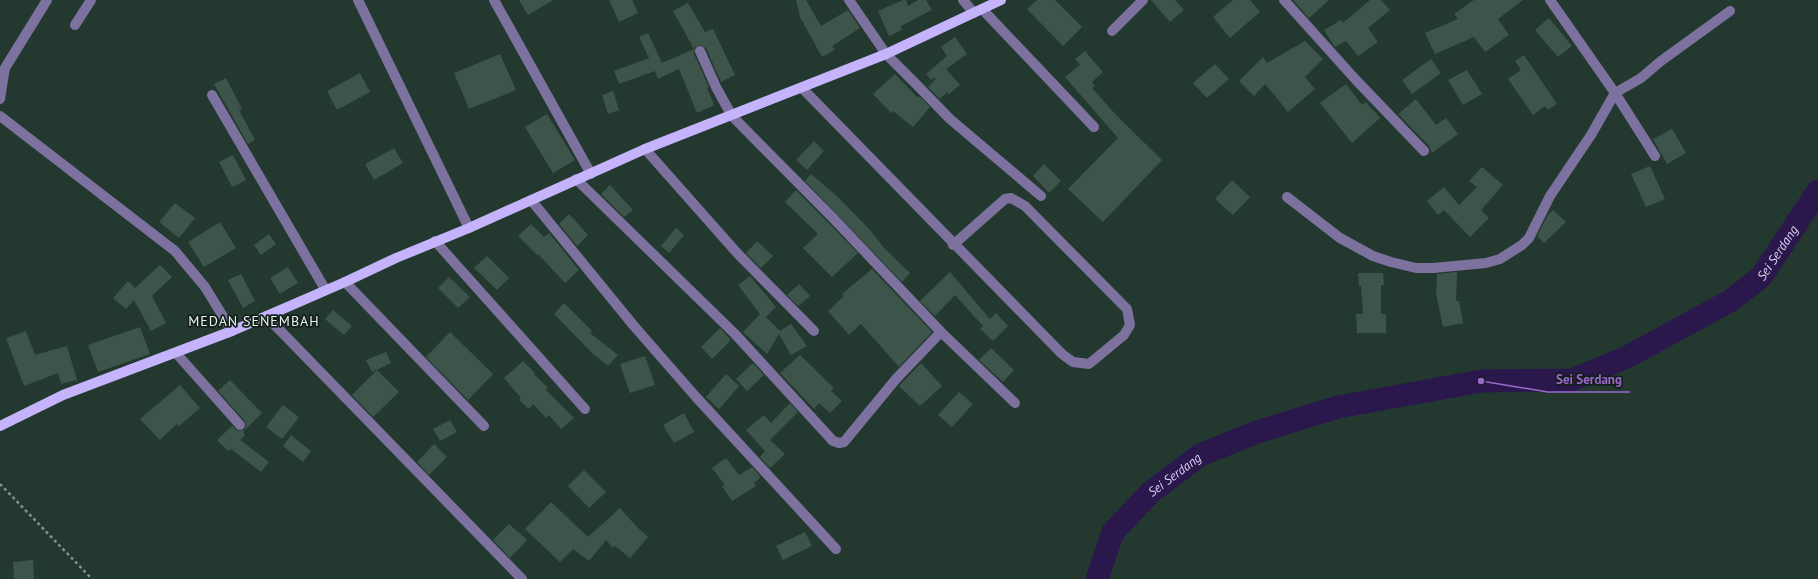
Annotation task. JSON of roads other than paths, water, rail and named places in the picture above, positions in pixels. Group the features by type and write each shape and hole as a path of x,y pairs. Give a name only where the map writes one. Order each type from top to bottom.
{"main road":[{"path":"0,426 63,395 232,331 435,241 469,228 645,149 732,116 886,54 1001,0"}],"street":[{"path":"0,99 2,66 47,0"},
{"path":"75,25 91,0"},
{"path":"358,0 469,228"},
{"path":"494,0 590,174"},
{"path":"849,0 886,54 950,119 1041,196"},
{"path":"963,0 978,12 1094,127"},
{"path":"1112,31 1143,0"},
{"path":"1284,0 1356,80 1424,151"},
{"path":"1550,0 1615,93 1655,156"},
{"path":"1287,197 1340,238 1373,256 1391,262 1416,268 1433,268 1486,263 1500,259 1522,245 1529,238 1550,196 1591,135 1615,93 1641,78 1661,61 1730,12"},
{"path":"700,51 716,87 732,116 833,218 941,332 1015,403"},
{"path":"802,88 954,245 1062,354 1073,362 1089,364 1124,335 1130,325 1127,309 1025,206 1011,198 1005,199 954,245"},
{"path":"212,95 325,289"},
{"path":"0,116 175,251 205,287 232,331"},
{"path":"645,149 738,254 814,331"},
{"path":"576,179 735,334 833,441 838,443 844,442 896,379 941,332"},
{"path":"530,200 634,326 691,391 836,549"},
{"path":"435,241 585,409"},
{"path":"345,282 484,426"},
{"path":"266,316 522,579"},
{"path":"176,353 240,425"}],"waterway":[{"name":"Sei Serdang","path":"1097,579 1113,532 1151,492 1200,455 1257,432 1338,407 1481,381 1572,380 1627,357 1730,301 1761,277 1818,191"}],"place":[{"name":"Sei Serdang","path":"1481,381"}],"district":[{"name":"MEDAN SENEMBAH","path":"254,321"}]}
